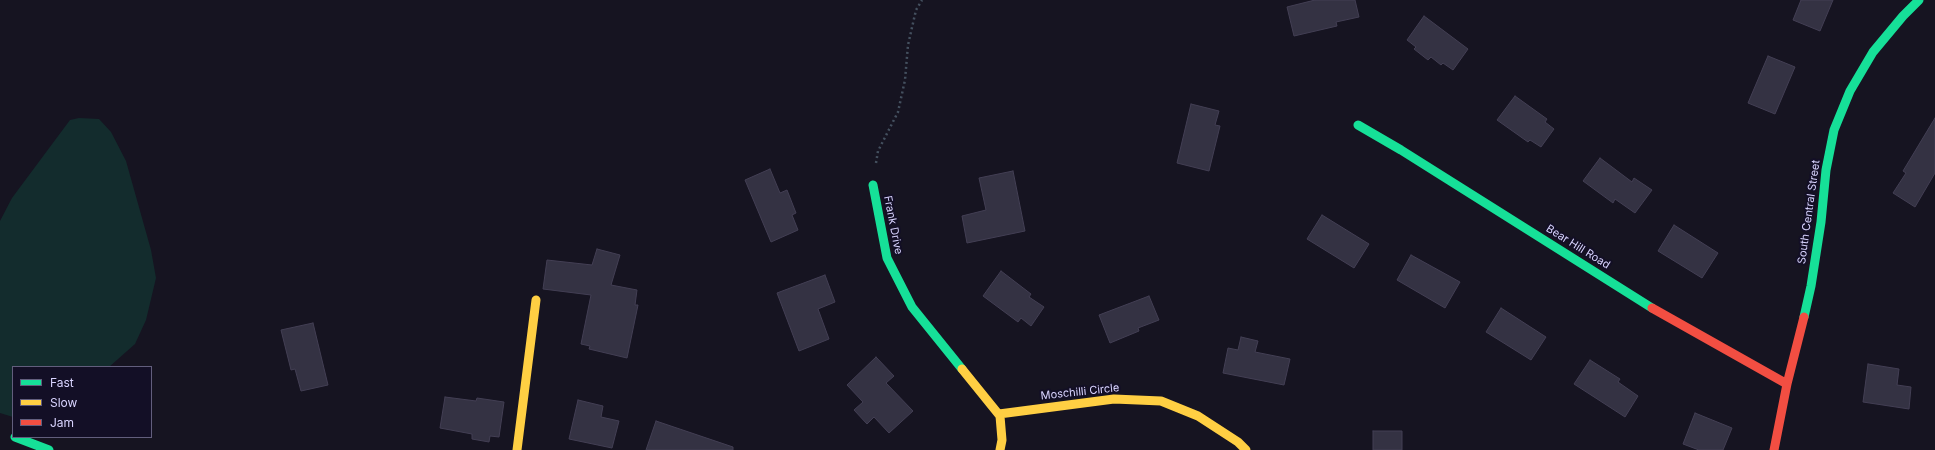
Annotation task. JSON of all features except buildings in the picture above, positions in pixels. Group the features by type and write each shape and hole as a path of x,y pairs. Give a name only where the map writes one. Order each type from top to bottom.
{"street":[{"name":"South Central Street","path":"1774,450 1811,286 1826,170 1834,130 1850,91 1873,52 1903,16 1919,0"},
{"name":"Bear Hill Road","path":"1358,125 1414,158 1663,315 1788,384"},
{"name":"Frank Drive","path":"873,185 886,258 912,307 999,414"},
{"path":"517,450 536,300"},
{"name":"Moschilli Circle","path":"999,414 1114,398 1161,402 1198,416 1238,442 1246,450"},
{"path":"999,414 1002,440 1000,450"},
{"path":"19,438 49,450"}],"path":[{"name":"Frank Drive","path":"873,185 878,151 898,112 905,80 908,45 916,10 922,0"}],"green space":[{"path":"79,118 99,119 111,132 126,161 151,250 156,278 146,320 135,344 110,366 12,366 12,417 0,413 0,221 12,198 70,120"}],"traffic: fast":[{"path":"1804,317 1811,286 1821,222 1826,170 1834,130 1850,91 1873,52 1903,16 1919,0"},
{"path":"1358,125 1401,150 1652,308"},
{"path":"873,185 887,258 912,307 962,369"},
{"path":"18,438 49,450"}],"traffic: slow":[{"path":"517,450 536,300"},
{"path":"962,369 1000,416 1002,440 1000,450"},
{"path":"999,414 1114,399 1161,401 1198,416 1238,442 1246,450"}],"traffic: jam":[{"path":"1652,308 1787,384"},
{"path":"1774,450 1787,384 1804,317"}]}
